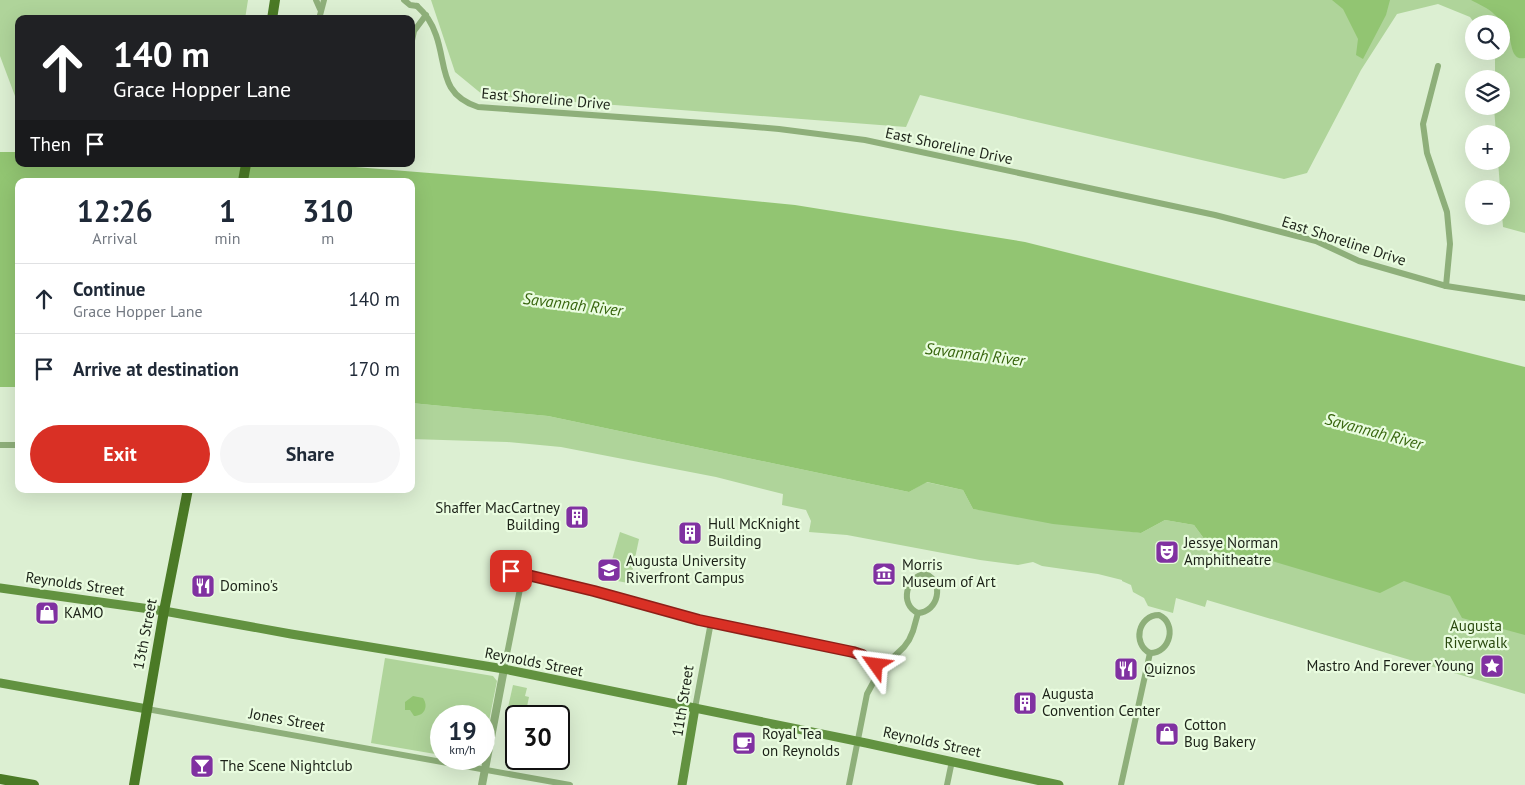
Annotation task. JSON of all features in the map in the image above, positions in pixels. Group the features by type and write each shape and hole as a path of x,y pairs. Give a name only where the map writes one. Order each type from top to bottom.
{"main road":[{"path":"273,15 275,0"},
{"name":"13th Street","path":"134,785 164,611 187,493"},
{"name":"Reynolds Street","path":"0,588 164,611 504,669 857,741 1060,785"},
{"name":"Jones Street","path":"0,683 147,709"},
{"name":"11th Street","path":"682,785 695,708"},
{"path":"0,779 34,785"}],"street":[{"path":"316,0 320,9"},
{"path":"319,15 324,0"},
{"path":"404,0 410,5 417,3"},
{"name":"East Shoreline Drive","path":"417,3 437,36 444,72 449,86 465,102 478,107 741,125 865,140 1215,215 1316,241 1359,261 1446,286 1525,298"},
{"path":"415,30 426,15"},
{"path":"1438,66 1423,124 1427,152 1447,212 1450,244 1446,286"},
{"path":"0,445 15,444"},
{"path":"511,571 711,622 853,652 867,658 880,670"},
{"path":"495,717 523,574"},
{"path":"926,574 932,577 936,583 937,596 928,610 918,613 910,607 907,601 907,590 913,578 926,574"},
{"path":"849,785 866,694 880,670 906,644 914,631 918,613"},
{"path":"1159,615 1169,624 1170,637 1160,651 1150,653 1143,647 1140,641 1140,631 1146,619 1159,615"},
{"name":"11th Street","path":"695,708 711,622"},
{"path":"1121,785 1150,653"},
{"name":"Jones Street","path":"147,709 430,760"},
{"path":"947,785 952,761"},
{"path":"482,785 485,770"},
{"name":"Jones Street","path":"485,770 570,785"}],"green space":[{"path":"0,0 248,0 246,15 15,15 15,96 0,56"},
{"path":"431,0 1525,0 1525,233 1503,227 1503,225 1510,225 1510,180 1499,180 1499,170 1510,170 1510,125 1495,125 1495,115 1510,115 1510,70 1495,70 1495,60 1510,60 1510,15 1465,15 1438,4 1397,14 1361,70 1307,173 1284,179 920,95 906,127 483,95 455,72"},
{"name":"Augusta Riverwalk","path":"415,403 548,416 909,492 926,482 963,490 973,509 1141,533 1165,520 1194,525 1213,551 1265,559 1395,568 1525,602 1525,694 1207,600 1205,607 1176,598 1173,613 1148,606 1144,598 1133,592 1131,585 1122,580 1098,574 1042,566 1033,562 1018,565 980,560 847,535 809,532 811,521 806,510 782,505 783,494 716,477 561,447 507,442 415,439"},
{"path":"620,532 639,539 630,582 628,583 607,579"},
{"path":"385,658 493,676 497,681 492,705 430,705 430,753 371,743"},
{"path":"513,685 527,688 525,696 529,697 527,705 509,705"}],"water":[{"path":"1332,0 1390,0 1386,15 1363,59 1356,55 1358,39 1343,9"},
{"path":"1471,0 1525,0 1525,58 1517,57 1513,51 1510,40 1510,15 1495,15 1490,10"},
{"name":"Savannah River","path":"0,152 15,152 15,167 355,167 655,191 795,205 1025,242 1525,367 1525,635 1462,618 1450,596 1404,581 1380,593 1265,559 1213,551 1194,525 1165,520 1141,533 1053,524 973,509 963,490 927,482 909,492 548,416 415,403 415,178 15,178 15,387 0,387"},
{"path":"413,696 423,698 426,705 423,713 418,716 414,716 410,710 405,710 405,702"}],"place":[{"name":"Shaffer MacCartney Building","path":"577,517"},
{"name":"Hull McKnight Building","path":"690,533"},
{"name":"Jessye Norman Amphitheatre","path":"1167,552"},
{"name":"Augusta University Riverfront Campus","path":"609,570"},
{"name":"Morris Museum of Art","path":"884,574"},
{"name":"Domino's","path":"203,586"},
{"name":"KAMO","path":"47,613"},
{"name":"Mastro And Forever Young","path":"1492,666"},
{"name":"Quiznos","path":"1126,669"},
{"name":"Augusta Convention Center","path":"1025,703"},
{"name":"Cotton Bug Bakery","path":"1167,734"},
{"name":"Royal Tea on Reynolds","path":"744,743"},
{"name":"The Scene Nightclub","path":"202,766"}],"route":[{"path":"511,571 594,591 699,620 853,652 862,655 876,665"}]}
